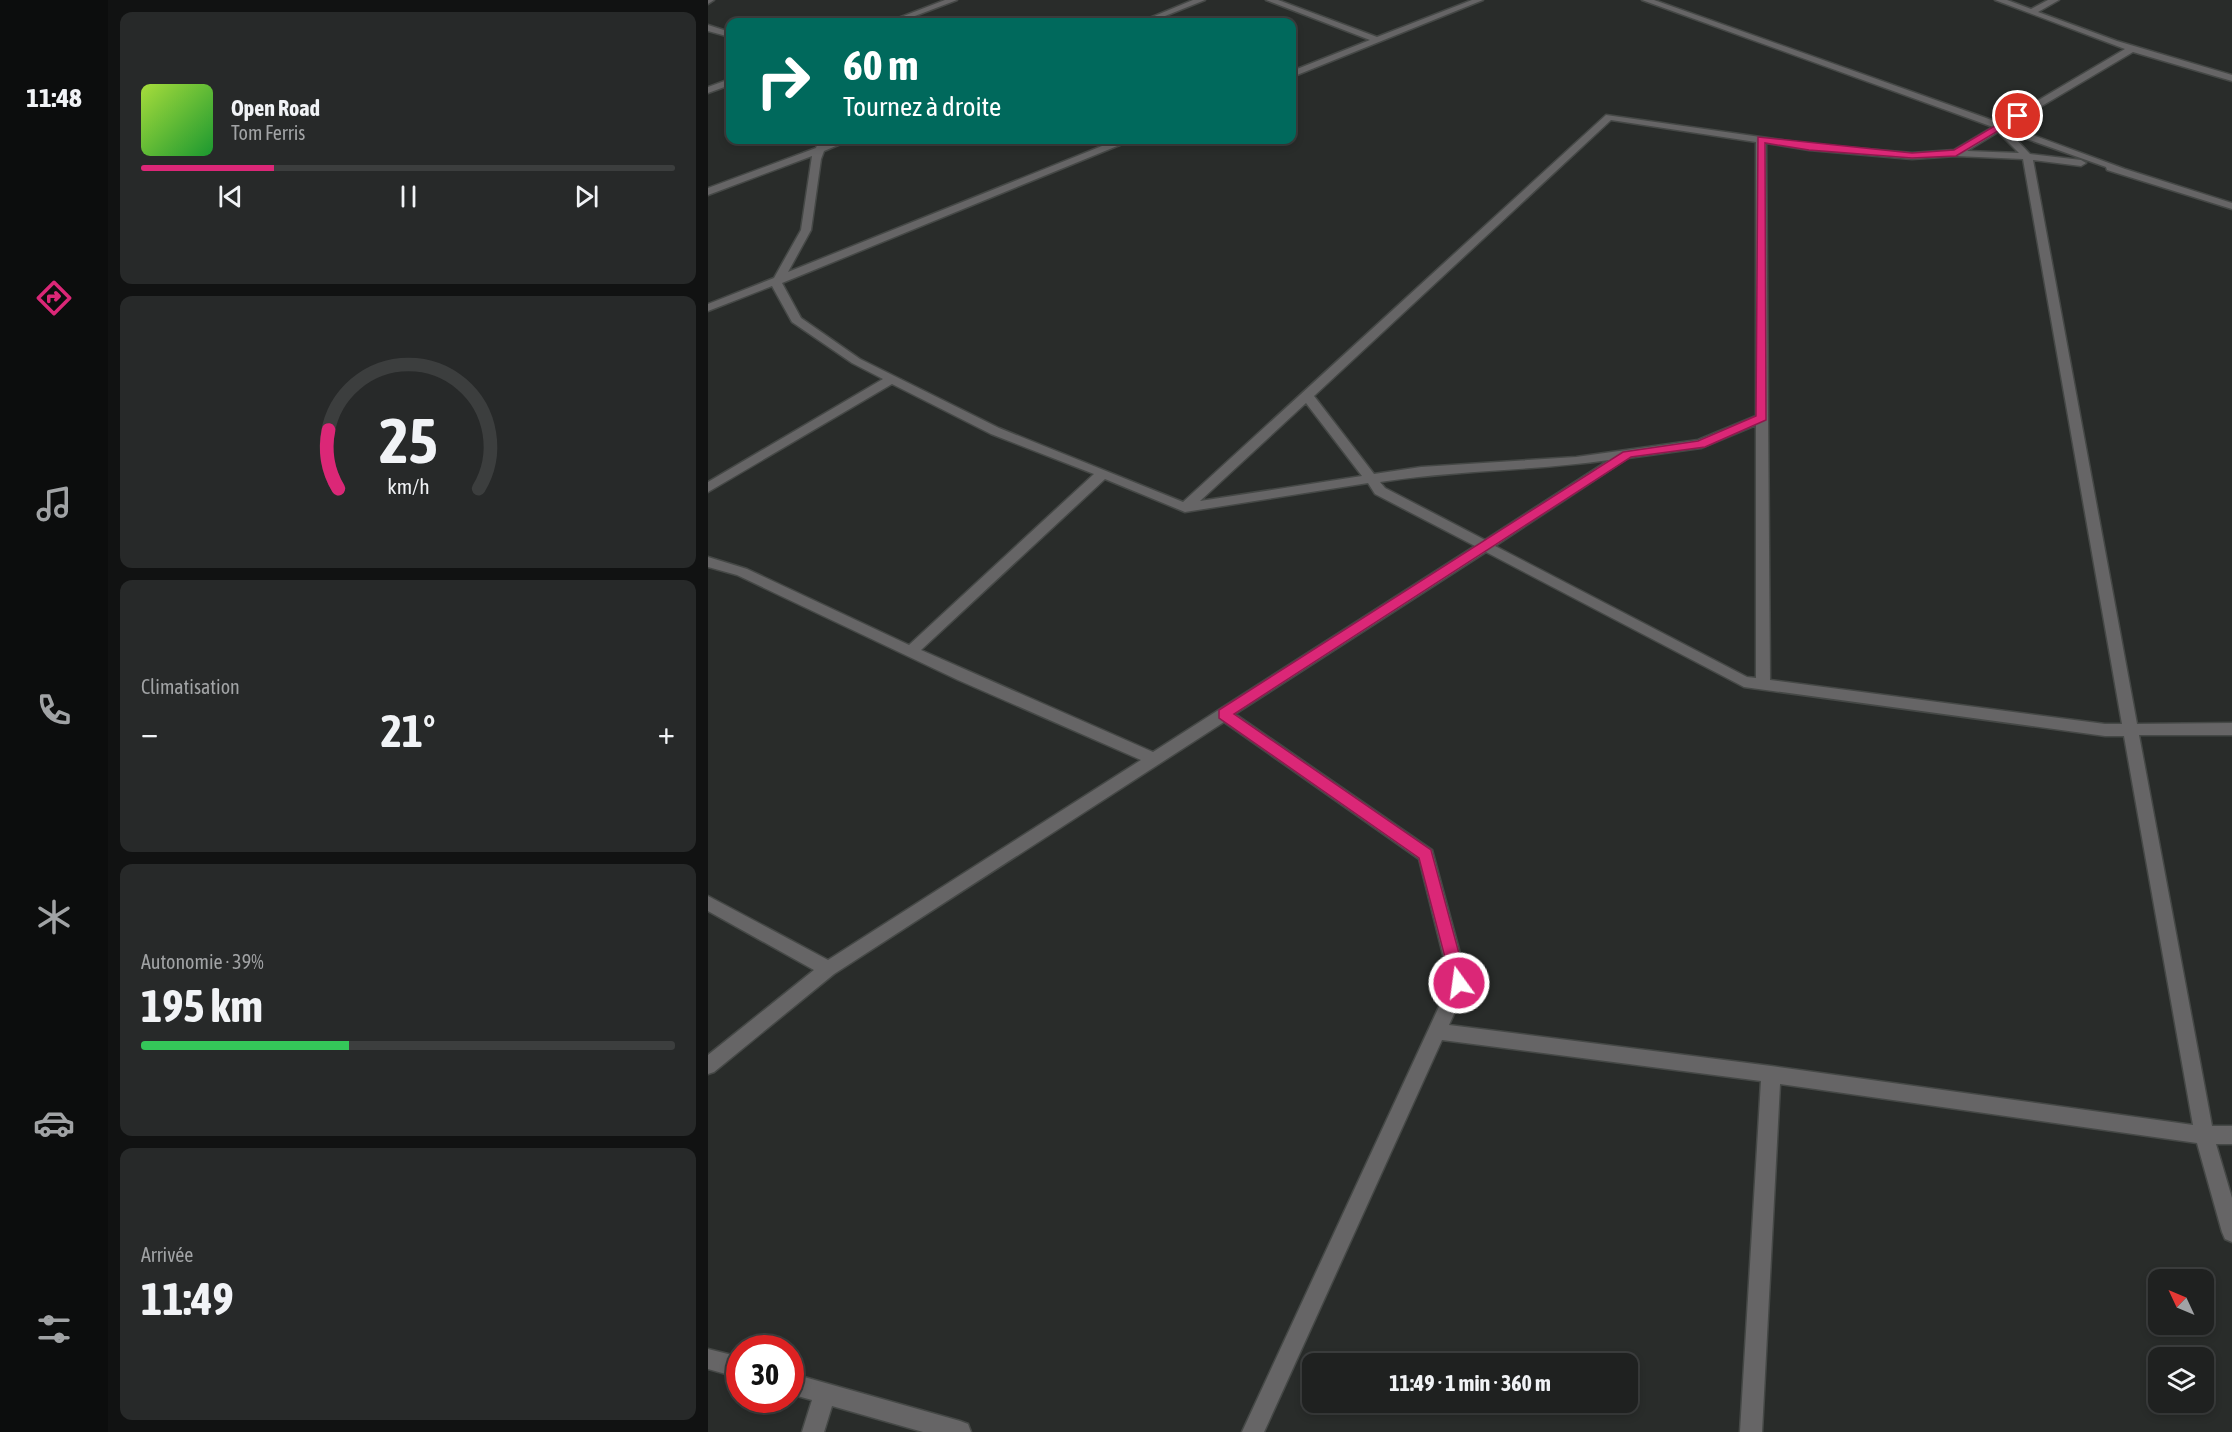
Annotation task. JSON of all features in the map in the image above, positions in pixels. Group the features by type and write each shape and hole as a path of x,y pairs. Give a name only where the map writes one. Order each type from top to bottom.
{"street":[{"path":"903,18 953,0"},
{"path":"1154,18 1201,0"},
{"path":"1270,0 1377,40"},
{"path":"1296,72 1479,0"},
{"path":"1646,0 1999,127 2232,206"},
{"path":"1999,0 2133,48 2232,78"},
{"path":"2031,12 2055,0"},
{"path":"708,28 726,34"},
{"path":"1956,153 2133,48"},
{"path":"708,90 726,83"},
{"path":"1185,508 1609,117 1809,147 1912,156 1956,153 2027,156 2120,169"},
{"path":"1999,127 2027,156 2204,1135 2232,1232"},
{"path":"1761,139 1763,685"},
{"path":"822,144 816,159 806,230 776,283 796,320 856,361 995,431 1185,508 1421,471 1576,461 1701,444 1762,418"},
{"path":"708,192 822,144"},
{"path":"708,308 1114,144"},
{"path":"708,488 892,380"},
{"path":"1306,394 1380,491 1744,682 2105,730 2232,729"},
{"path":"708,1066 828,969 1628,454"},
{"path":"911,651 1102,473"},
{"path":"708,562 742,572 911,651 1155,759"},
{"path":"1224,714 1426,855 1459,983 1253,1432"},
{"path":"708,903 828,969"},
{"path":"1437,1031 1771,1074 2204,1135 2232,1135"},
{"path":"1751,1432 1771,1074"},
{"path":"708,1359 726,1364"},
{"path":"804,1387 960,1432"},
{"path":"813,1432 825,1393"}],"route":[{"path":"1459,983 1426,855 1224,714 1628,454 1701,444 1762,418 1761,139 1809,147 1912,156 1956,153 2018,116"}]}
